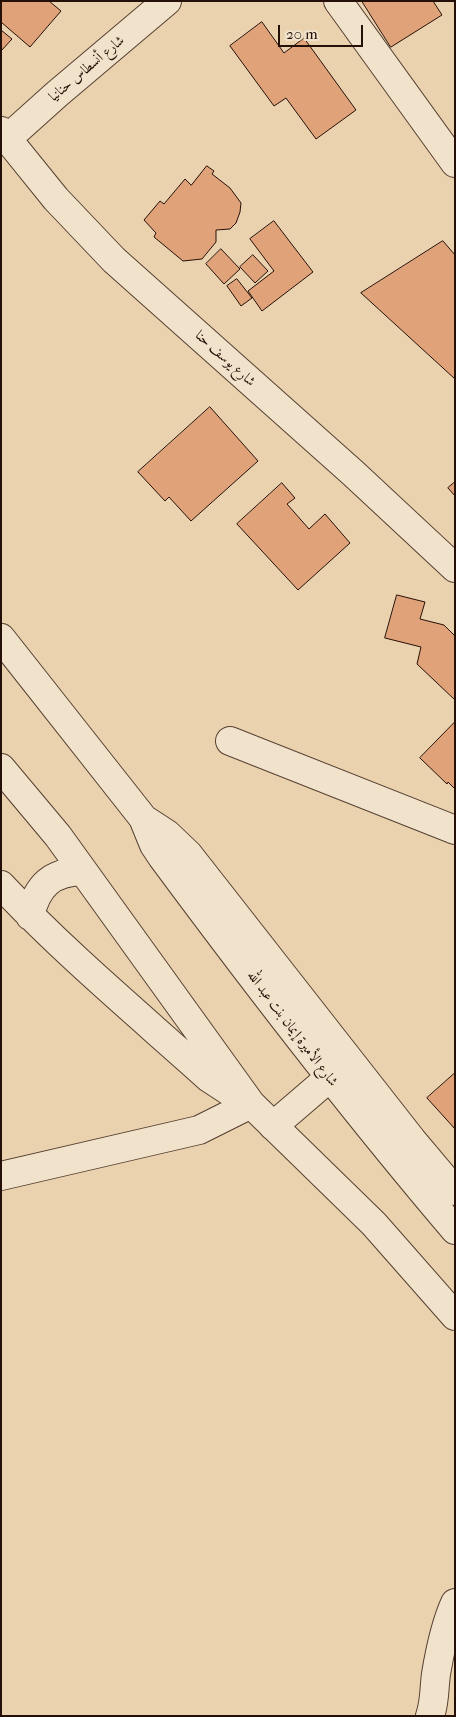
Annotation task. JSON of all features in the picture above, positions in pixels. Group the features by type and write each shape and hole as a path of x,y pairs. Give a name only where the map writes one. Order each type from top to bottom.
{"street":[{"name":"شارع أنسطاس حنانيا","path":"5,134 57,94 167,1"},
{"path":"338,1 455,163"},
{"name":"شارع يوسف حنا","path":"5,134 56,199 114,260 353,473 455,568"},
{"name":"شارع الأميرة إيمان بنت عبد الله","path":"1,638 142,818 162,857 329,1078 455,1230"},
{"path":"230,741 455,830"},
{"path":"1,768 58,836 251,1104 374,1224 455,1316"},
{"name":"شارع الأميرة إيمان بنت عبد الله","path":"142,818 167,834 188,854 412,1140 455,1191"},
{"path":"30,916 33,901 41,888 53,878 68,872 83,872"},
{"path":"1,885 30,916 209,1078 251,1104"},
{"path":"273,1126 329,1078"},
{"path":"1,1176 199,1130 251,1104"},
{"path":"432,1712 442,1644 455,1603"},
{"path":"432,1712 455,1678"}],"building":[{"path":"1,1 49,1 61,11 30,47 1,22"},
{"path":"362,1 433,1 442,15 391,47"},
{"path":"262,22 284,53 304,38 356,110 316,139 286,98 274,106 230,46"},
{"path":"1,30 12,39 1,51"},
{"path":"207,166 214,171 212,174 230,188 241,203 240,212 236,223 230,229 216,230 216,242 202,259 183,261 154,237 156,233 144,220 160,201 164,204 185,179 191,185"},
{"path":"274,221 313,272 262,311 248,291 274,271 250,239"},
{"path":"443,241 455,255 455,379 361,293"},
{"path":"221,249 240,269 224,284 206,264"},
{"path":"253,255 268,271 255,283 240,267"},
{"path":"237,279 252,298 241,306 227,286"},
{"path":"210,407 258,461 191,521 169,497 165,501 138,472"},
{"path":"455,482 455,496 448,488"},
{"path":"282,483 295,498 287,504 309,529 325,514 350,543 298,590 237,524"},
{"path":"397,595 425,602 420,619 444,625 455,636 455,700 417,664 421,647 385,638"},
{"path":"455,722 455,789 448,782 447,784 420,758"},
{"path":"455,1073 455,1129 427,1098"}]}
